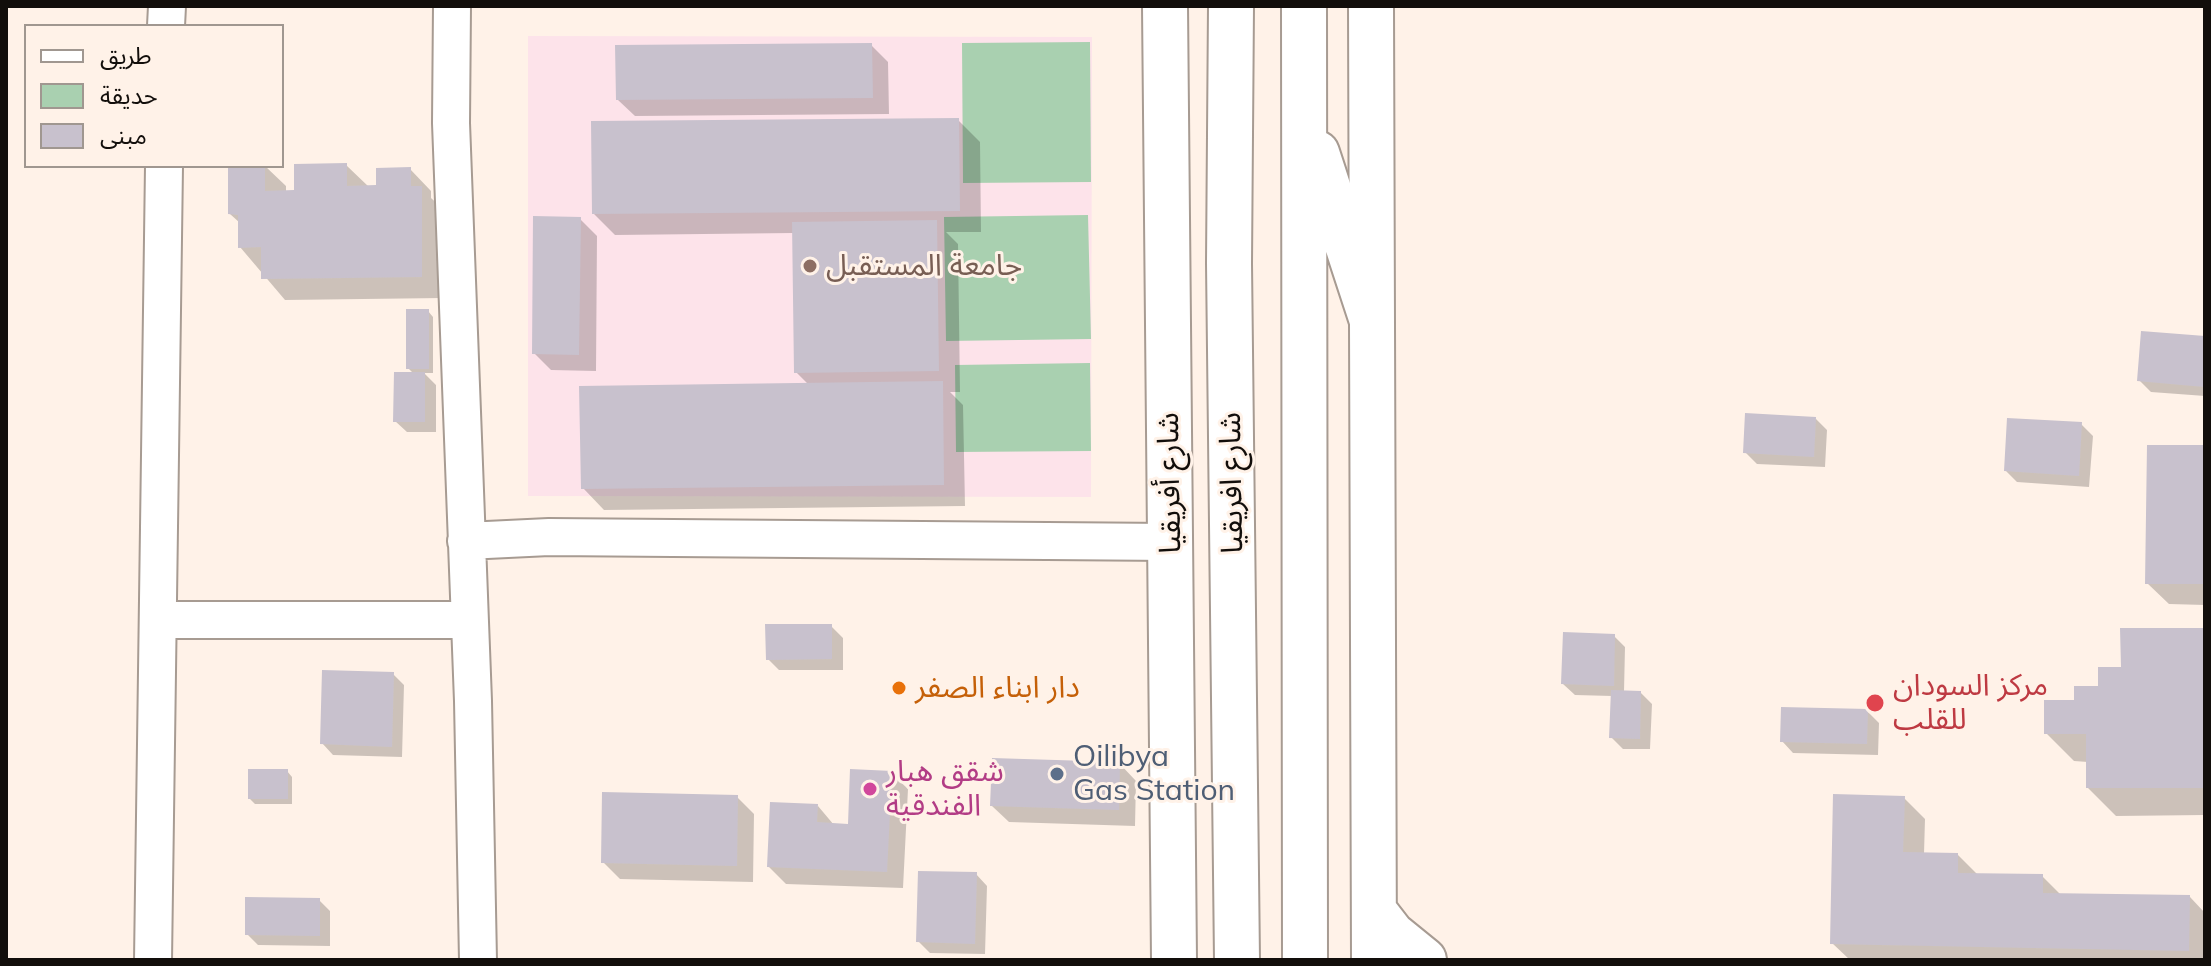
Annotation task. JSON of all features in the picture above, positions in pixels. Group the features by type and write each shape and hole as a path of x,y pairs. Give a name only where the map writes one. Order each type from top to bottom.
{"main road":[{"name":"شارع أفريقيا","path":"1165,6 1174,960"},
{"name":"شارع افريقيا","path":"1231,6 1229,263 1237,960"},
{"path":"1304,6 1305,960"},
{"path":"1371,6 1374,960"},
{"path":"1304,114 1371,318"},
{"path":"1375,912 1392,934 1424,960"}],"street":[{"path":"452,6 451,155 478,960"},
{"path":"153,960 164,168"},
{"path":"466,541 549,537 1171,542"},
{"path":"158,620 468,620"}],"shaded area":[{"name":"جامعة المستقبل","path":"528,36 1092,37 1091,497 528,496"}],"green space":[{"path":"1090,42 1091,182 963,183 962,43"},
{"path":"1088,215 1091,339 946,341 944,217"},
{"path":"1090,363 1091,451 956,452 955,365"}],"building":[{"path":"872,43 873,98 616,100 615,45"},
{"path":"959,118 960,211 592,214 591,121"},
{"path":"347,163 347,186 376,185 376,168 411,167 411,186 422,186 422,277 261,279 261,247 238,248 238,215 228,214 228,168 265,168 265,191 294,190 294,164"},
{"path":"533,216 581,217 579,355 532,354"},
{"path":"937,220 939,371 794,373 792,222"},
{"path":"406,309 429,309 429,369 406,369"},
{"path":"2141,331 2205,336 2205,387 2137,381"},
{"path":"394,372 425,372 425,422 393,422"},
{"path":"943,381 944,485 581,489 579,386"},
{"path":"1745,413 1816,417 1814,457 1743,453"},
{"path":"2007,418 2082,422 2079,476 2004,471"},
{"path":"2147,445 2205,445 2205,584 2145,584"},
{"path":"765,624 832,624 832,659 766,660"},
{"path":"2120,628 2205,628 2205,788 2086,788 2086,734 2044,734 2044,700 2074,700 2074,686 2098,686 2098,667 2121,667"},
{"path":"1563,632 1615,634 1614,686 1561,684"},
{"path":"322,670 394,672 392,747 320,744"},
{"path":"1611,690 1641,691 1640,739 1609,738"},
{"path":"1781,707 1868,709 1867,744 1780,742"},
{"path":"992,758 1120,762 1119,810 990,806"},
{"path":"248,769 288,769 288,799 248,799"},
{"path":"850,769 892,771 887,872 767,867 770,802 818,804 817,822 848,824"},
{"path":"602,792 738,795 737,866 601,863"},
{"path":"1833,794 1905,796 1903,852 1958,853 1958,873 2043,874 2043,893 2190,895 2189,951 1830,944"},
{"path":"918,871 977,872 975,944 916,942"},
{"path":"245,897 320,898 320,936 245,935"}],"place":[{"name":"جامعة المستقبل","path":"810,266"},
{"name":"دار ابناء الصفر","path":"899,688"},
{"name":"مركز السودان للقلب","path":"1875,703"},
{"name":"Oilibya Gas Station","path":"1057,774"},
{"name":"شقق هبار الفندقية","path":"870,789"}]}
